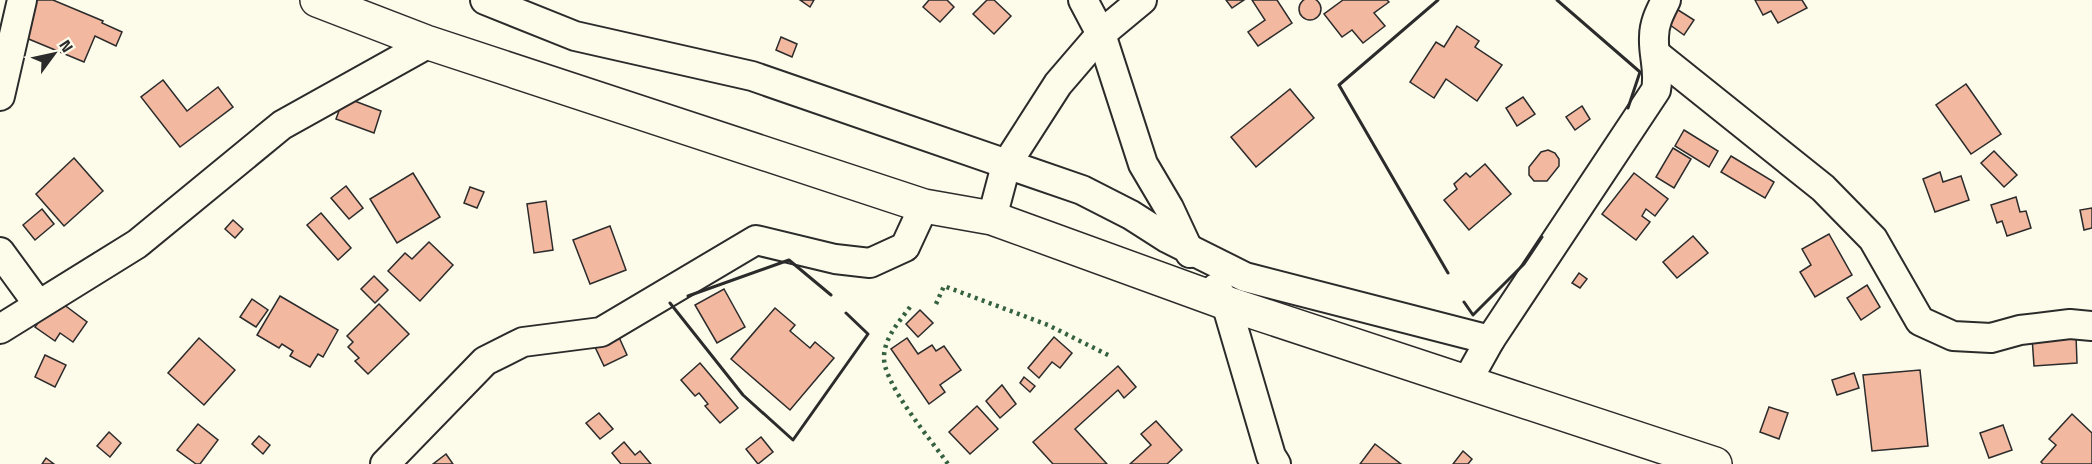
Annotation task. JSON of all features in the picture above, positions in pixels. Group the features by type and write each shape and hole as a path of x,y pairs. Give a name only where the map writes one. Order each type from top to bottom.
{"street":[{"path":"0,96 22,0"},
{"path":"317,0 426,42 924,206 992,218 1226,303 1715,464"},
{"path":"485,0 575,36 752,76 1082,190 1187,248 1245,276 1490,340"},
{"path":"1083,0 1101,34 1143,164 1169,208 1187,248 1226,303 1269,461"},
{"path":"992,218 1006,165 1058,84 1101,34 1142,0"},
{"path":"1466,383 1490,340 1656,90 1659,74 1654,38 1657,19 1666,0"},
{"path":"0,329 137,244 282,125 422,47 426,42"},
{"path":"1657,55 1823,188 1873,239 1920,321 1953,336 1991,338 2020,330 2070,324 2092,326"},
{"path":"385,464 485,361 523,342 601,332 756,240 835,259 870,263 905,247 924,206"},
{"path":"0,252 38,304"}],"building":[{"path":"1310,-2 1318,1 1321,9 1318,17 1310,20 1302,17 1299,9 1302,1"},
{"path":"33,0 53,0 103,21 102,23 122,32 116,46 95,36 84,62 19,35"},
{"path":"800,0 814,0 810,7"},
{"path":"929,0 947,0 954,7 940,22 923,7"},
{"path":"987,0 994,0 1011,16 994,34 973,14"},
{"path":"1226,0 1244,0 1232,8"},
{"path":"1252,0 1277,0 1292,23 1258,46 1248,32 1265,20"},
{"path":"1343,0 1387,0 1389,2 1374,13 1385,26 1363,43 1352,30 1342,37 1324,14"},
{"path":"1755,0 1802,0 1807,8 1778,23 1771,11 1763,15"},
{"path":"1675,8 1694,20 1684,35 1666,22"},
{"path":"1457,26 1479,41 1475,47 1502,65 1477,101 1446,79 1434,98 1410,82 1436,42 1444,47"},
{"path":"781,37 797,44 792,57 776,50"},
{"path":"163,80 187,111 218,87 233,107 180,147 141,97"},
{"path":"1966,84 2001,134 1971,154 1936,105"},
{"path":"1290,89 1314,118 1256,167 1231,137"},
{"path":"344,97 381,111 374,133 336,119"},
{"path":"1523,97 1535,114 1517,126 1506,108"},
{"path":"1582,106 1590,119 1575,130 1566,117"},
{"path":"1684,130 1718,151 1709,167 1675,146"},
{"path":"1673,148 1691,159 1674,188 1656,177"},
{"path":"1548,150 1555,153 1559,159 1559,166 1547,181 1534,181 1529,175 1529,167 1541,152"},
{"path":"1994,151 2017,175 2004,187 1981,163"},
{"path":"1731,156 1774,182 1765,198 1721,172"},
{"path":"74,158 103,191 64,226 36,194"},
{"path":"1485,164 1511,194 1469,230 1444,200 1457,189 1454,184 1466,173 1470,177"},
{"path":"1940,172 1943,182 1961,176 1969,200 1935,212 1923,179"},
{"path":"413,173 440,217 397,243 370,199"},
{"path":"1634,173 1668,199 1655,216 1646,209 1642,216 1650,222 1636,240 1602,214"},
{"path":"346,186 363,208 349,219 331,198"},
{"path":"470,187 484,192 477,208 464,203"},
{"path":"2016,197 2020,212 2026,211 2031,228 2007,236 2002,221 1997,223 1991,205"},
{"path":"546,201 553,250 534,253 527,204"},
{"path":"2092,208 2092,228 2084,230 2080,210"},
{"path":"42,209 54,224 35,240 23,225"},
{"path":"321,213 351,248 338,260 307,225"},
{"path":"233,220 243,229 235,238 225,229"},
{"path":"610,226 626,270 590,284 573,240"},
{"path":"1829,234 1852,275 1815,297 1800,272 1811,265 1802,249"},
{"path":"1693,236 1708,253 1677,278 1663,262"},
{"path":"429,242 453,265 420,301 388,271 405,253 412,259"},
{"path":"1579,273 1587,279 1580,288 1572,283"},
{"path":"374,276 388,290 375,303 361,289"},
{"path":"1867,285 1880,307 1861,320 1847,298"},
{"path":"724,289 745,327 717,343 695,305"},
{"path":"280,296 338,330 323,357 318,354 310,367 290,356 293,351 282,344 279,348 257,335"},
{"path":"55,298 87,322 73,342 60,333 55,341 35,327"},
{"path":"252,299 268,310 256,327 240,317"},
{"path":"379,304 409,334 368,374 355,361 359,358 348,347 353,342 347,336"},
{"path":"775,308 795,325 790,331 810,348 815,342 834,358 790,410 731,359"},
{"path":"920,310 933,323 918,337 906,324"},
{"path":"618,335 627,355 604,366 595,347"},
{"path":"2076,335 2077,363 2034,366 2032,337"},
{"path":"1054,337 1072,353 1060,368 1052,362 1039,378 1028,368"},
{"path":"199,338 235,370 204,405 168,373"},
{"path":"907,338 918,354 932,345 936,351 944,346 961,370 940,385 945,392 929,404 891,349"},
{"path":"45,355 66,365 55,387 35,377"},
{"path":"700,363 738,408 720,423 705,406 708,404 699,393 695,396 681,380"},
{"path":"1118,366 1136,387 1124,398 1118,390 1075,429 1107,464 1053,464 1033,442"},
{"path":"1920,370 1928,446 1872,451 1863,375"},
{"path":"1854,373 1859,388 1837,395 1832,380"},
{"path":"1024,377 1035,386 1030,392 1020,383"},
{"path":"1002,385 1016,404 1000,418 986,401"},
{"path":"977,406 998,429 970,454 949,432"},
{"path":"1769,407 1788,413 1779,439 1760,432"},
{"path":"599,413 613,429 600,439 586,423"},
{"path":"2072,414 2092,433 2092,464 2043,464 2041,462 2056,445 2049,439"},
{"path":"1156,421 1182,450 1167,464 1130,464 1151,445 1141,434"},
{"path":"198,424 218,440 200,464 196,464 177,450"},
{"path":"2003,425 2012,450 1989,458 1980,433"},
{"path":"109,432 121,443 110,457 97,446"},
{"path":"259,436 270,445 263,454 252,444"},
{"path":"761,437 773,452 758,464 746,449"},
{"path":"624,442 635,455 640,451 651,464 621,464 612,453"},
{"path":"1375,444 1401,464 1360,464"},
{"path":"1463,451 1472,459 1468,464 1453,464"},
{"path":"446,454 453,464 433,464"},
{"path":"46,458 54,464 42,464"}],"hedge":[{"path":"936,304 944,286 1048,325 1112,357"},
{"path":"910,307 887,342 884,356 886,367 899,396 948,464"}],"wall":[{"path":"1438,0 1339,85 1448,273"},
{"path":"1557,0 1640,72 1628,108"},
{"path":"1464,302 1473,315 1524,264 1542,237"},
{"path":"688,296 789,260 831,295"},
{"path":"670,303 743,395 793,440 868,334 846,313"}]}
